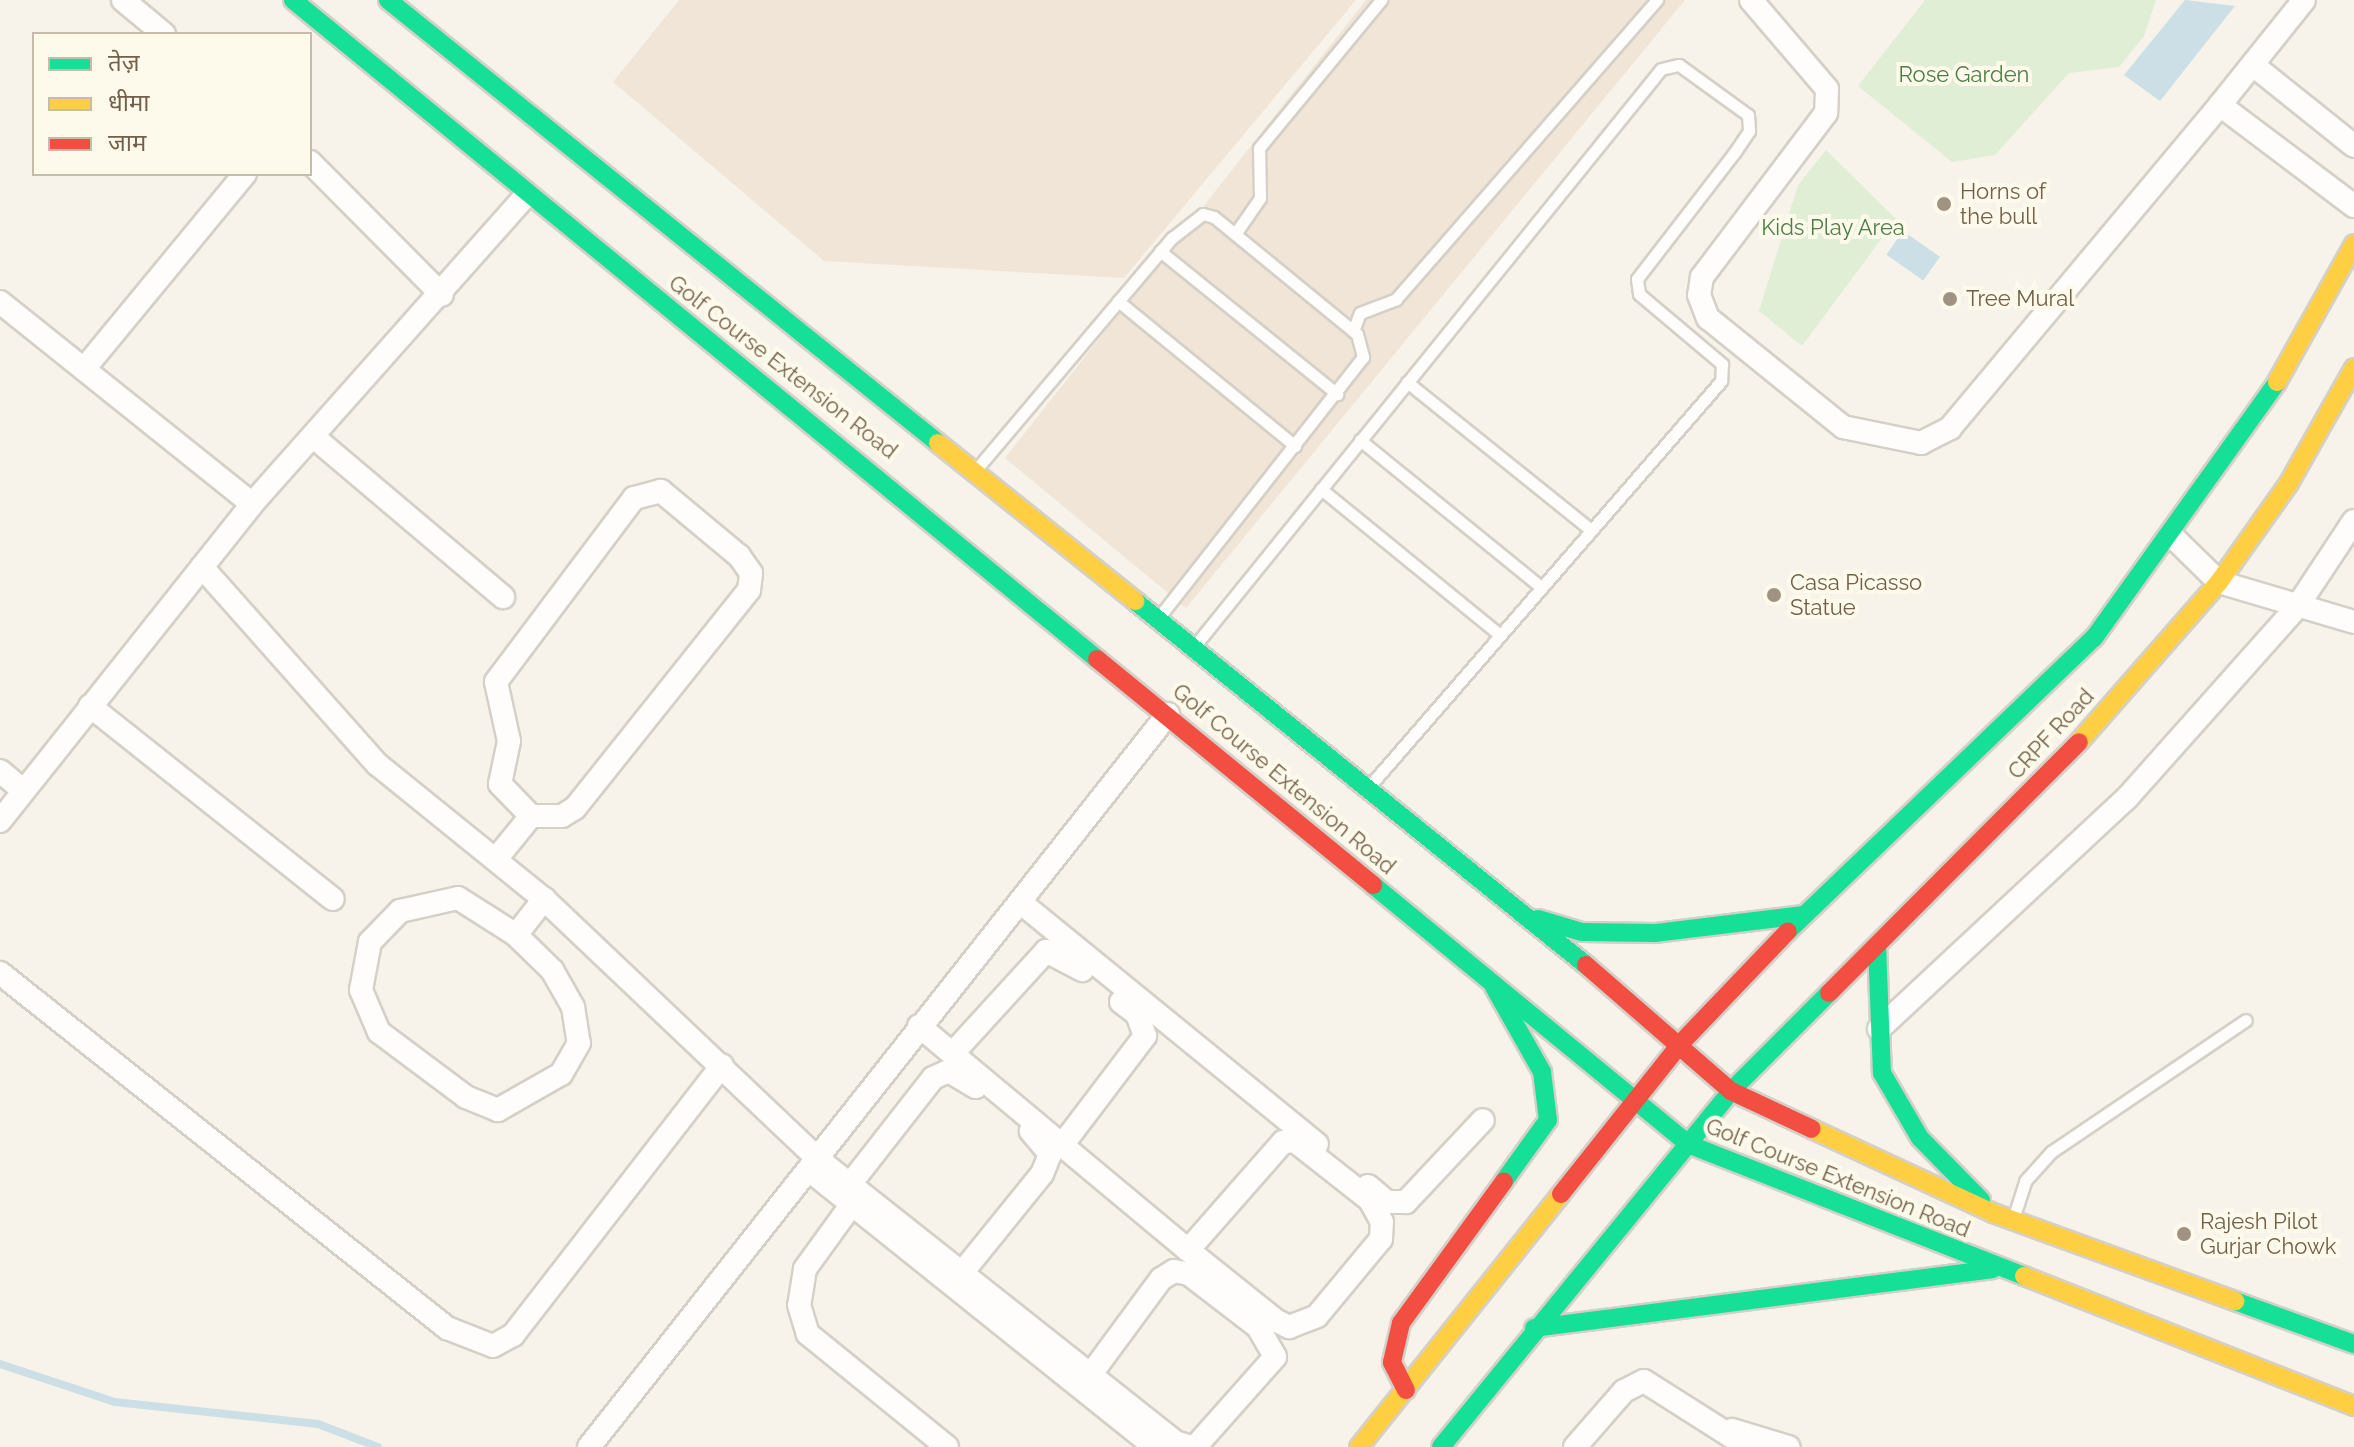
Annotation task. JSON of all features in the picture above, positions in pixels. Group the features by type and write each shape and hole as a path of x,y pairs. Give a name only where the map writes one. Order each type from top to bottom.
{"main road":[{"name":"Golf Course Extension Road","path":"293,0 525,196 871,467 1493,983 1638,1098 1690,1145 2354,1406"},
{"name":"Golf Course Extension Road","path":"388,0 1682,1042 1731,1091 1993,1213 2346,1341"},
{"path":"1359,1447 1682,1042 1803,915 2094,638 2173,537 2261,412 2354,244"},
{"name":"CRPF Road","path":"1450,1444 1534,1328 1690,1145 1731,1091 2067,756 2219,582 2289,483 2354,368"},
{"path":"1525,916 1582,932 1655,933 1803,915"},
{"path":"1877,945 1882,1073 1920,1138 1993,1213"},
{"path":"1406,1390 1392,1362 1401,1323 1548,1120 1542,1072 1496,1002 1493,983"},
{"path":"1534,1328 1998,1268"}],"street":[{"path":"123,0 162,32"},
{"path":"1751,0 1827,89 1826,113 1702,277 1699,295 1708,318 1843,427 1883,440 1921,443 1950,428 2304,0"},
{"path":"2253,65 2354,146"},
{"path":"2220,105 2354,206"},
{"path":"312,164 442,295"},
{"path":"84,369 243,176"},
{"path":"0,821 252,504 316,439 525,196"},
{"path":"0,302 252,504"},
{"path":"316,439 503,597"},
{"path":"661,491 739,556 751,573 749,590 575,808 562,816 531,816 500,784 509,741 496,682 634,498 661,491"},
{"path":"1879,1029 2126,799 2297,607 2350,535"},
{"path":"2173,537 2219,582 2354,622"},
{"path":"202,567 377,764 544,899 722,1066 814,1164 1155,1447"},
{"path":"90,706 333,899"},
{"path":"589,1447 1168,714"},
{"path":"0,771 23,790"},
{"path":"496,859 531,816"},
{"path":"458,898 516,935 552,970 573,1007 579,1043 561,1074 498,1110 466,1097 379,1032 361,990 370,942 400,911 458,898"},
{"path":"516,935 544,899"},
{"path":"1020,902 1387,1202 1417,1195 1483,1120"},
{"path":"953,1053 1046,951 1066,956 1137,1014 1145,1036 1136,1053 1063,1144"},
{"path":"0,973 447,1328 493,1346 513,1335 722,1066"},
{"path":"919,1026 1188,1250 1275,1320 1299,1328 1381,1239 1382,1222 1370,1200 1295,1141 1283,1142 1188,1250"},
{"path":"947,1447 808,1334 799,1305 805,1269 852,1194 933,1078 949,1071 966,1079 1050,1154 1042,1174 965,1269"},
{"path":"852,1194 965,1269 1091,1374 1193,1447 1275,1357 1258,1327 1189,1274 1174,1271 1161,1279 1091,1374"},
{"path":"1575,1447 1624,1391 1644,1381 1748,1447"},
{"path":"1712,1423 1788,1447"}],"lane":[{"path":"1235,234 1260,198 1259,148 1381,0"},
{"path":"1353,331 1360,313 1396,299 1657,0"},
{"path":"1193,649 1661,69 1679,65 1748,115 1749,131 1637,279 1639,294 1722,364 1721,381 1367,789"},
{"path":"973,472 1160,251 1203,214 1235,234 1353,331 1363,357 1157,620"},
{"path":"1160,251 1337,394"},
{"path":"1118,301 1295,446"},
{"path":"1407,382 1591,530"},
{"path":"1360,440 1541,587"},
{"path":"1321,489 1500,635"},
{"path":"2013,1220 2025,1181 2051,1152 2246,1020"},
{"path":"2346,1341 2354,1321"}],"shaded area":[{"path":"679,0 1356,0 1124,278 824,261 613,82"},
{"path":"1366,0 1685,0 1186,608 1005,458"},
{"path":"2185,0 2235,6 2160,101 2124,75"},
{"path":"1903,231 1940,257 1923,281 1886,255"}],"green space":[{"name":"Rose Garden","path":"1925,0 2156,0 2144,36 2119,67 2069,73 1995,155 1952,162 1858,86"},
{"name":"Kids Play Area","path":"1826,150 1896,219 1802,346 1759,311 1798,185"}],"waterway":[{"path":"0,1364 115,1402 318,1424 378,1447"}],"traffic: fast":[{"path":"293,0 1097,659"},
{"path":"388,0 938,443"},
{"path":"1788,931 2094,638 2277,382"},
{"path":"1135,601 1586,965"},
{"path":"1373,885 1690,1145 2024,1276"},
{"path":"1538,919 1582,932 1655,933 1803,915"},
{"path":"1877,945 1882,1073 1920,1138 1981,1200"},
{"path":"1494,987 1542,1072 1548,1120 1504,1181"},
{"path":"1441,1447 1731,1091 1829,993"},
{"path":"1534,1328 1992,1269"},
{"path":"2235,1301 2354,1344"}],"traffic: slow":[{"path":"2277,382 2354,244"},
{"path":"2079,742 2219,582 2289,483 2354,368"},
{"path":"938,443 1135,601"},
{"path":"1812,1129 1993,1213 2235,1301"},
{"path":"1359,1447 1561,1194"},
{"path":"2024,1276 2354,1406"}],"traffic: jam":[{"path":"1097,659 1373,885"},
{"path":"1829,993 2079,742"},
{"path":"1561,1194 1682,1042 1788,931"},
{"path":"1586,965 1731,1091 1812,1129"},
{"path":"1406,1390 1392,1362 1401,1323 1504,1181"}],"place":[{"name":"Horns of the bull","path":"1944,204"},
{"name":"Tree Mural","path":"1950,299"},
{"name":"Casa Picasso Statue","path":"1774,595"},
{"name":"Rajesh Pilot Gurjar Chowk","path":"2184,1234"}]}
